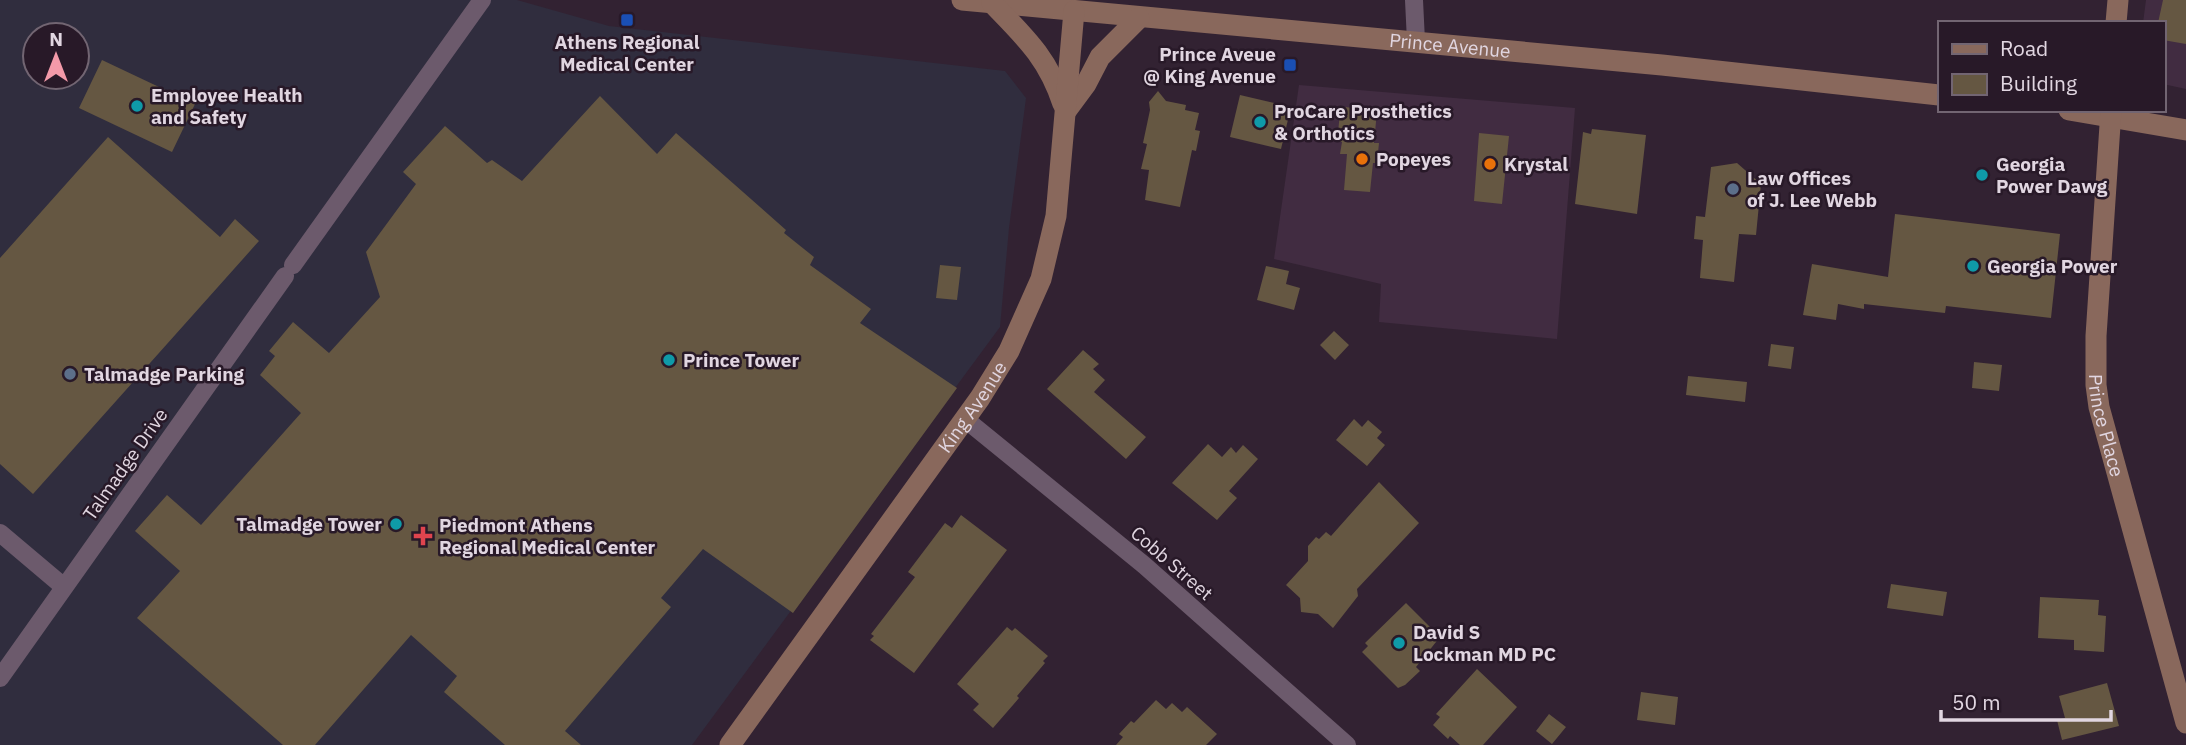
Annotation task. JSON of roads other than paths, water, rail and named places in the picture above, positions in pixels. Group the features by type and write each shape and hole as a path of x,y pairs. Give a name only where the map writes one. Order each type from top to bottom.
{"street":[{"name":"Talmadge Drive","path":"0,678 482,0"},
{"name":"Prince Avenue","path":"962,0 1416,41 1938,95"},
{"path":"1414,0 1416,41"},
{"path":"2116,21 2118,0"},
{"path":"992,3 1026,37 1045,61 1055,79 1065,113"},
{"name":"King Avenue","path":"730,745 965,419 1009,351 1041,279 1056,216 1074,11"},
{"path":"1065,113 1086,84 1100,57 1139,18"},
{"path":"2111,113 2186,130"},
{"name":"Prince Place","path":"2111,113 2096,336 2096,385 2099,407 2186,723"},
{"name":"Cobb Street","path":"965,419 1144,565 1347,745"},
{"path":"0,534 64,587"}],"place":[{"name":"Athens Regional Medical Center","path":"627,20"},
{"name":"Prince Aveue @ King Avenue","path":"1290,65"},
{"name":"Employee Health and Safety","path":"137,106"},
{"name":"ProCare Prosthetics & Orthotics","path":"1260,122"},
{"name":"Popeyes","path":"1362,159"},
{"name":"Krystal","path":"1490,164"},
{"name":"Georgia Power Dawg","path":"1982,175"},
{"name":"Law Offices of J. Lee Webb","path":"1733,189"},
{"name":"Georgia Power","path":"1973,266"},
{"name":"Prince Tower","path":"669,360"},
{"name":"Talmadge Parking","path":"70,374"},
{"name":"Talmadge Tower","path":"396,524"},
{"name":"Piedmont Athens Regional Medical Center","path":"423,536"},
{"name":"David S Lockman MD PC","path":"1399,643"}]}
